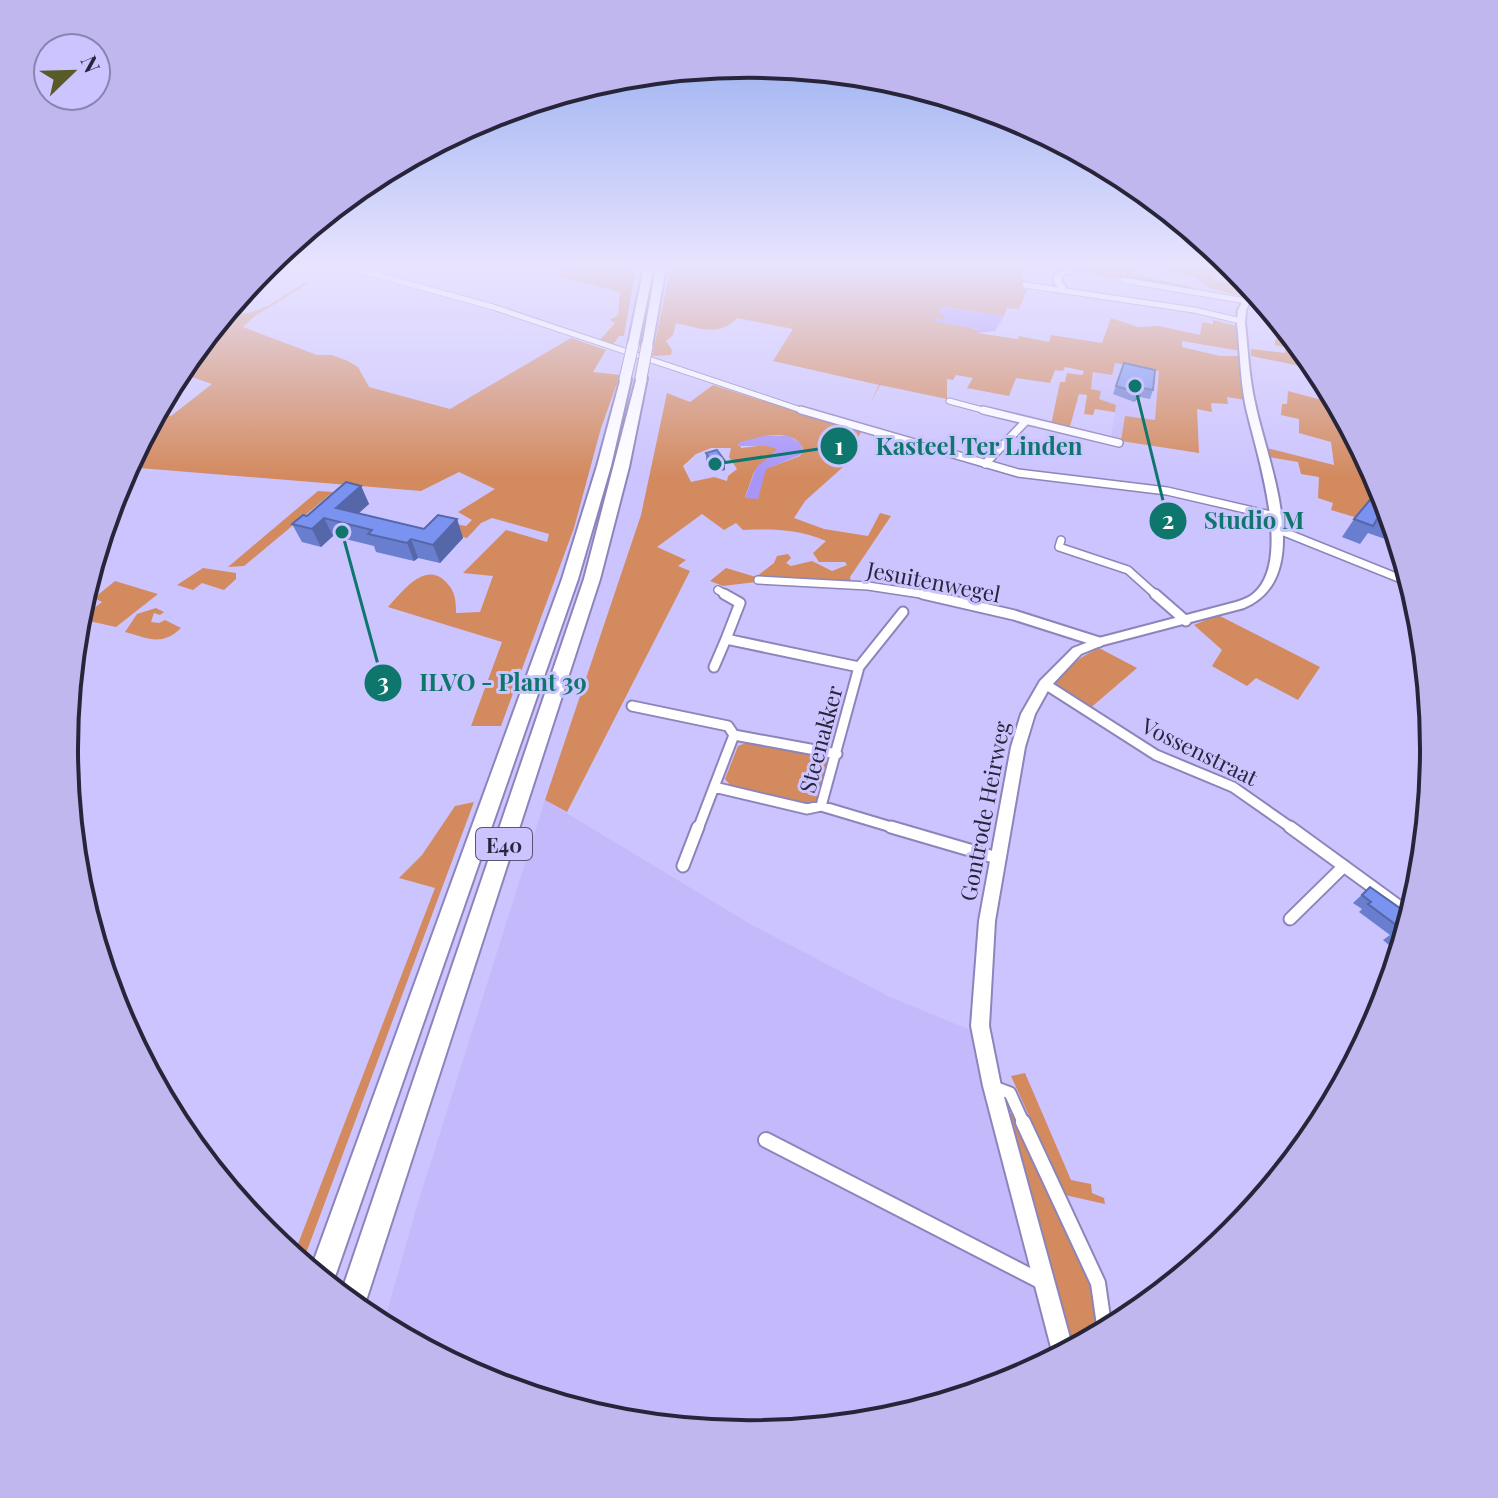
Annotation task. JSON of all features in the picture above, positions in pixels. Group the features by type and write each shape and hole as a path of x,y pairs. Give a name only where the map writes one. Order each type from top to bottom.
{"highway":[{"name":"E40","path":"355,1292 592,579 622,467 635,337"},
{"name":"E40","path":"325,1268 570,579 648,337"},
{"path":"647,343 650,337"}],"street":[{"path":"582,337 839,423 1038,478 1167,491 1275,516"},
{"name":"Gontrode Heirweg","path":"1060,1343 992,1086 980,1026 987,921 997,858 1018,747 1028,714 1045,684 1077,651 1099,642 1240,605 1260,594 1275,565 1279,530 1249,400 1243,337"},
{"path":"949,401 1119,443"},
{"path":"985,464 1025,422"},
{"path":"1279,530 1398,578"},
{"path":"1061,540 1059,547 1128,570 1186,621"},
{"name":"Jesuitenwegel","path":"758,580 846,584 958,599 1099,642"},
{"path":"714,667 740,603 718,590"},
{"name":"Steenakker","path":"903,612 859,667 821,806 997,858"},
{"path":"726,639 859,667"},
{"name":"Vossenstraat","path":"1045,684 1156,755 1233,787 1401,907"},
{"path":"632,706 837,754"},
{"path":"683,866 714,787 731,731"},
{"path":"714,787 807,809 821,806"},
{"path":"1290,919 1344,866"},
{"path":"992,1086 1010,1093 1098,1283 1103,1318"},
{"path":"766,1140 1047,1285"}],"shaded area":[{"path":"220,337 269,337 317,355 332,355 358,367 369,387 450,409 571,338 606,350 593,372 620,375 601,428 574,528 501,726 471,726 502,642 388,607 414,581 430,575 438,576 451,589 456,613 480,612 493,576 463,573 506,530 547,542 549,534 492,518 481,523 467,538 444,532 445,522 466,526 472,520 458,512 495,489 459,472 421,491 140,468 167,415 171,416 212,384 191,377"},
{"path":"603,337 618,337 612,346 599,341"},
{"path":"656,337 671,337 666,341 672,350 671,355 652,356"},
{"path":"788,337 1024,337 1049,342 1050,337 1063,337 1102,343 1104,337 1239,337 1241,351 1182,341 1182,347 1220,356 1240,356 1246,400 1227,397 1228,404 1211,403 1212,412 1197,409 1199,453 1121,441 1125,416 1155,420 1159,371 1115,363 1112,375 1093,372 1091,389 1101,391 1099,399 1116,405 1115,412 1095,409 1093,415 1084,414 1087,395 1079,394 1069,430 1051,425 1060,382 1065,382 1067,373 1082,375 1084,371 1065,367 1063,371 1055,370 1050,383 1016,378 1009,396 967,388 973,378 956,375 953,380 947,379 947,399 880,385 870,404 879,385 773,361"},
{"path":"1275,339 1280,340 1299,366 1251,356 1251,349 1285,353 1285,347 1275,345"},
{"path":"1097,360 1160,371 1155,421 1121,441 1111,438 1115,413 1106,411 1091,389"},
{"path":"713,385 861,432 843,467 805,501 794,518 824,529 868,536 880,513 891,516 850,577 851,582 789,578 723,586 710,581 726,568 756,577 774,563 777,556 788,554 791,558 786,563 791,566 812,561 832,571 847,565 845,562 819,562 813,553 826,541 816,537 786,531 743,530 736,523 724,530 702,514 657,547 686,560 678,566 690,571 567,812 545,800 641,515 667,393 690,402","holes":["764,436 792,438 803,449 800,456 765,469 758,495 745,497 754,472 778,449 767,445 741,448 740,445","711,448 731,448 729,457 737,469 728,476 727,481 714,477 691,482 683,466 696,454"]},
{"path":"1288,391 1321,400 1351,452 1381,525 1331,510 1333,503 1318,498 1319,477 1301,474 1298,462 1269,457 1267,448 1334,465 1331,442 1299,433 1299,419 1281,415 1282,404 1287,404"},
{"path":"764,436 789,436 800,443 803,451 766,469 758,499 745,498 756,468 778,449 737,446 740,442"},
{"path":"318,491 333,492 244,566 228,567"},
{"path":"203,568 236,573 236,579 224,590 202,583 193,590 177,585"},
{"path":"115,581 158,594 116,627 90,621 93,609 102,602 96,596"},
{"path":"156,608 164,612 160,615 154,613 151,622 165,620 181,628 161,639 125,632 137,614"},
{"path":"1218,615 1320,667 1298,700 1256,678 1247,686 1212,666 1222,650 1194,625"},
{"path":"1099,648 1137,668 1088,710 1055,685 1068,668"},
{"path":"746,743 823,757 828,761 817,802 811,805 730,785 725,779 738,746"},
{"path":"545,800 752,925 890,997 973,1031 984,1090 1049,1349 1006,1369 923,1397 837,1414 793,1419 705,1419 618,1407 575,1397 492,1369 452,1351 387,1314 416,1209"},
{"path":"474,802 306,1252 298,1244 435,888 399,878 422,855 455,806"},
{"path":"1025,1073 1071,1180 1091,1184 1092,1193 1104,1198 1105,1204 1065,1195 1011,1076"},
{"path":"1014,1113 1092,1286 1097,1322 1066,1340 1007,1114"}],"building":[{"path":"1124,363 1155,370 1153,390 1143,388 1138,393 1116,386"},
{"path":"717,450 725,461 713,463 706,453"},
{"path":"346,482 361,486 336,508 424,529 438,515 457,519 433,545 368,534 372,530 324,518 312,529 292,524 303,515 307,516"},
{"path":"1372,501 1378,517 1373,526 1354,519"},
{"path":"1370,887 1400,908 1396,925 1368,904 1371,902 1362,895"}],"place":[{"name":"Studio M","path":"1135,386"},
{"name":"Kasteel Ter Linden","path":"715,464"},
{"name":"ILVO - Plant 39","path":"342,532"}]}
